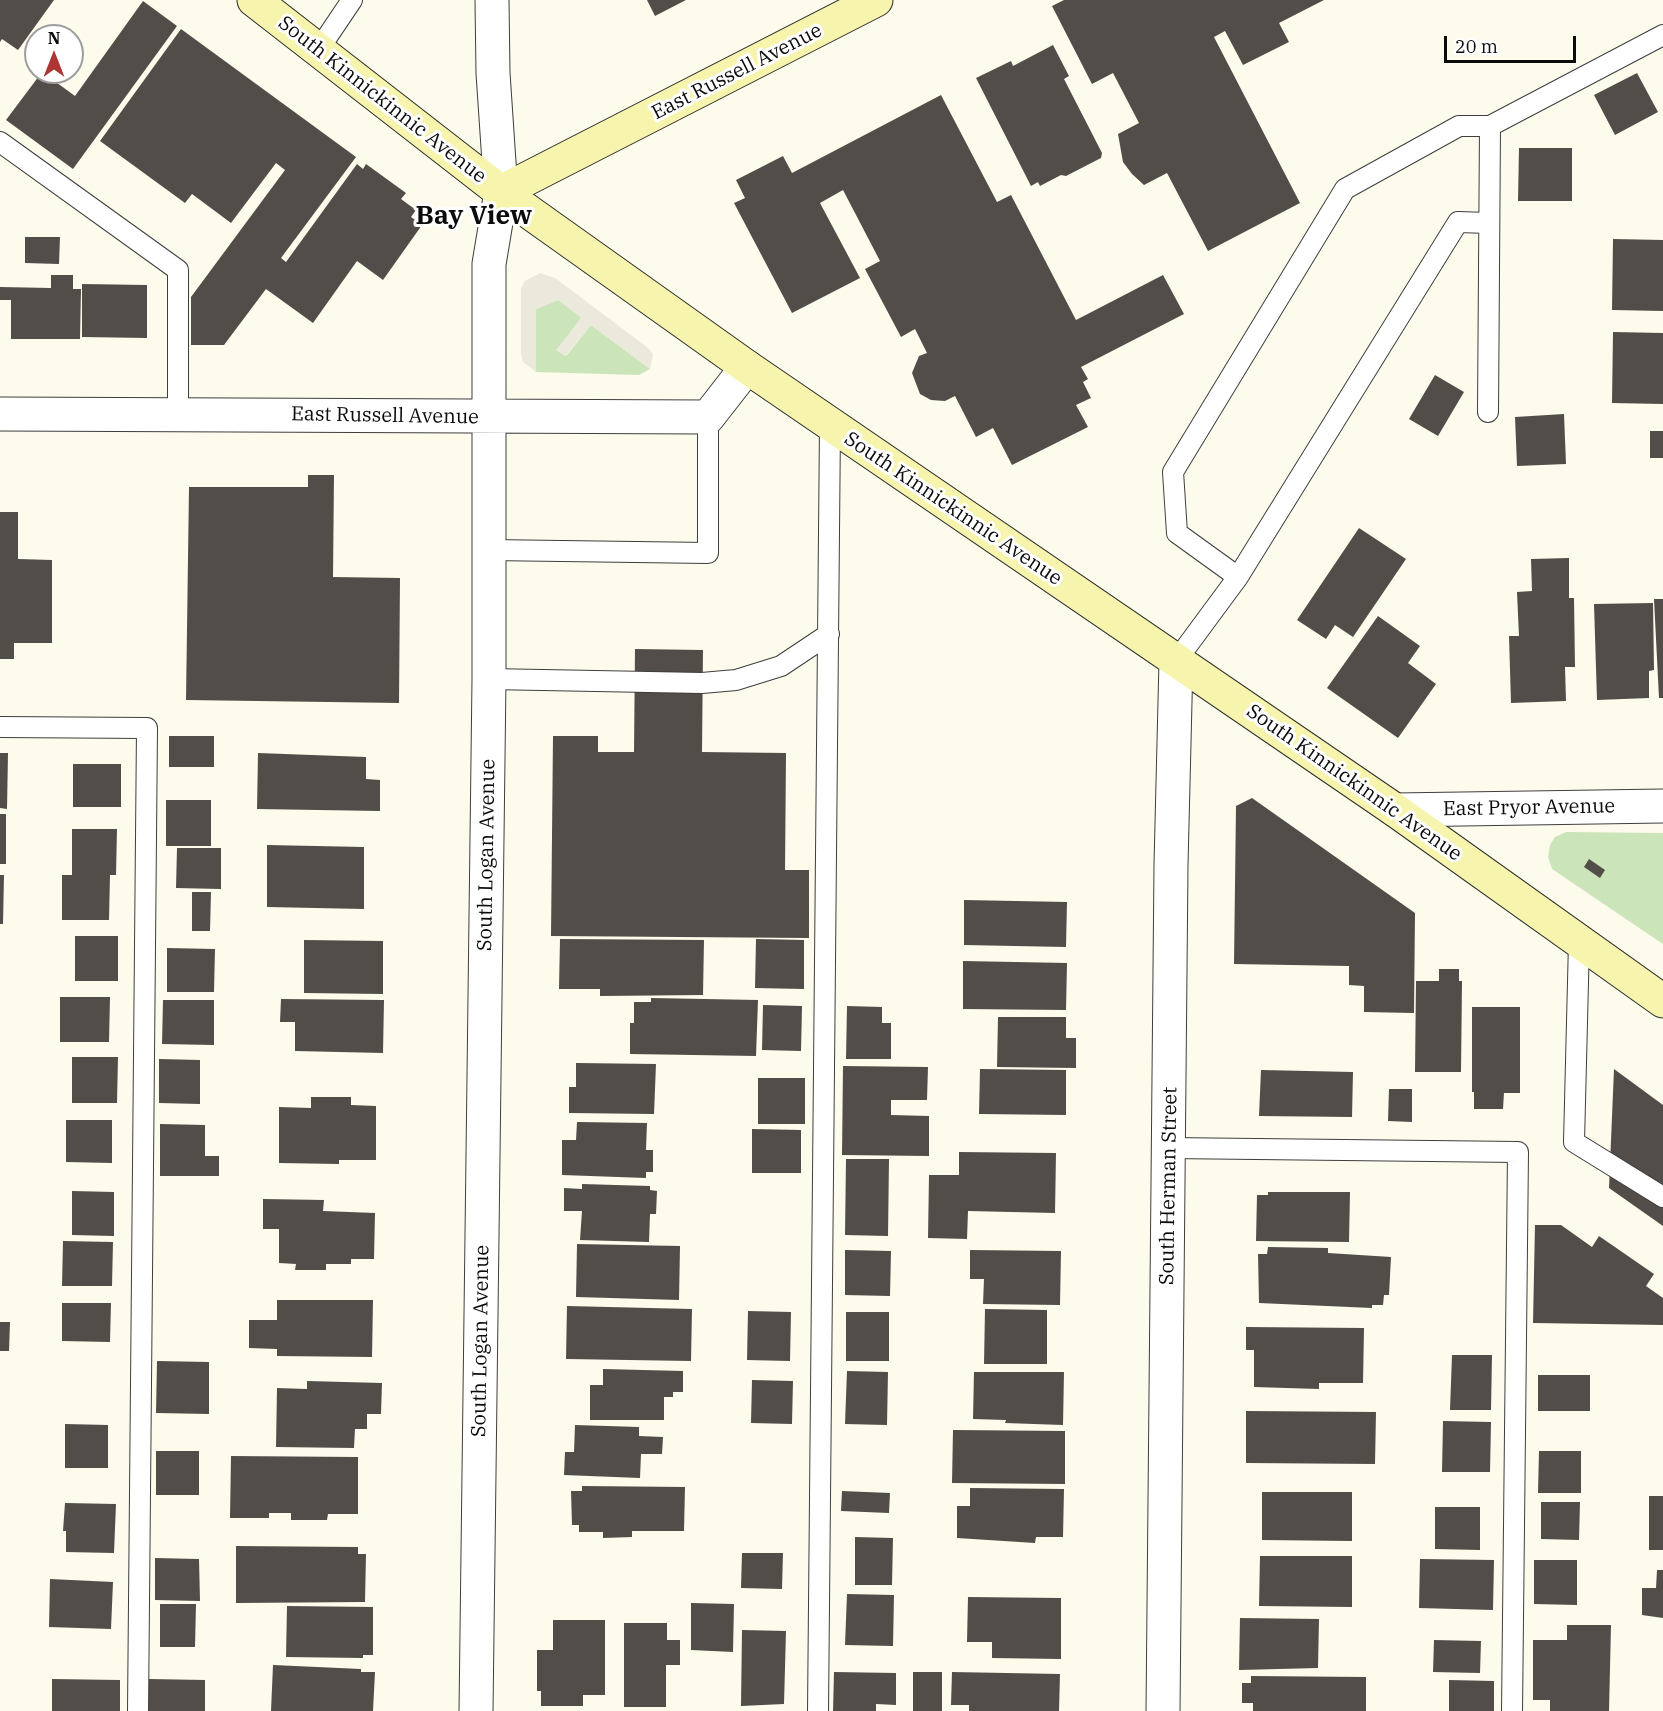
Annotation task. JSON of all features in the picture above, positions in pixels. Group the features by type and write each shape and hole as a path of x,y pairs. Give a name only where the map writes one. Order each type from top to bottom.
{"main road":[{"name":"South Kinnickinnic Avenue","path":"254,0 501,192 747,367 1395,810 1663,1001"},
{"name":"East Russell Avenue","path":"501,192 876,0"}],"street":[{"name":"South Logan Avenue","path":"476,1711 489,679 489,264 501,192 492,73 492,0"},
{"path":"708,417 747,367"},
{"name":"East Russell Avenue","path":"0,414 708,417"},
{"name":"South Herman Street","path":"1163,1711 1171,865 1176,662"},
{"name":"East Pryor Avenue","path":"1395,810 1663,806"}],"lane":[{"path":"319,49 352,0"},
{"path":"1238,577 1177,533 1173,472 1345,189 1459,126 1490,126 1663,35"},
{"path":"1488,411 1490,126"},
{"path":"0,142 178,270 178,414"},
{"path":"1176,662 1238,577 1458,222 1489,223"},
{"path":"489,550 708,553 708,417"},
{"path":"818,1711 830,425"},
{"path":"489,679 702,683 736,680 781,666 829,634"},
{"path":"0,727 147,728 138,1711"},
{"path":"1580,942 1574,1142 1663,1197"},
{"path":"1169,1148 1518,1152 1512,1711"}],"green space":[{"path":"558,300 582,317 557,350 566,356 591,325 650,369 639,375 536,372 536,309"},
{"path":"1566,832 1663,833 1663,944 1552,869 1548,857 1550,845 1555,837"}],"shaded area":[{"path":"540,273 555,278 648,348 653,354 650,369 591,325 565,356 556,350 581,318 558,300 536,309 536,372 523,362 521,289 525,281"}],"building":[{"path":"0,0 54,0 37,24 24,24 24,42 18,50 2,39 0,42"},
{"path":"647,0 686,0 655,16"},
{"path":"1064,0 1324,0 1279,23 1289,42 1243,65 1225,31 1214,37 1300,203 1208,251 1167,173 1144,185 1123,162 1118,134 1139,123 1113,73 1092,84 1052,6"},
{"path":"143,1 177,26 73,169 6,120 33,84 58,84 75,96"},
{"path":"181,29 356,157 281,258 286,262 357,164 363,169 366,164 406,193 401,199 416,210 411,217 422,225 383,280 357,261 313,323 266,289 224,345 191,345 191,297 285,170 276,163 231,223 192,194 185,203 100,141"},
{"path":"1053,45 1069,76 1064,79 1102,153 1101,158 1066,176 1061,175 1040,186 1038,182 1031,186 976,78 1011,61 1013,66"},
{"path":"1637,73 1658,112 1615,135 1594,95"},
{"path":"941,95 997,202 1011,195 1076,320 1163,275 1184,314 1081,367 1088,379 1083,382 1091,398 1076,405 1088,427 1012,465 993,428 976,437 955,396 945,401 931,400 920,394 912,373 919,356 927,353 915,329 901,337 865,269 880,261 843,190 820,203 860,278 792,313 734,203 745,198 736,180 783,156 792,173"},
{"path":"1519,148 1572,148 1572,201 1518,201"},
{"path":"25,237 60,237 59,264 25,263"},
{"path":"1613,239 1663,240 1663,311 1612,310"},
{"path":"51,275 73,275 73,289 81,289 80,339 11,339 11,300 0,300 0,287 51,288"},
{"path":"82,284 147,285 147,338 82,337"},
{"path":"1613,332 1663,333 1663,404 1612,403"},
{"path":"1435,375 1464,392 1438,436 1409,419"},
{"path":"1564,414 1566,464 1517,466 1515,417"},
{"path":"1650,431 1663,431 1663,458 1650,458"},
{"path":"308,475 334,475 333,577 400,578 399,703 186,700 189,487 308,487"},
{"path":"0,512 18,512 18,559 52,560 52,643 14,643 14,659 0,659"},
{"path":"1359,528 1406,559 1353,637 1335,625 1326,639 1297,620"},
{"path":"1569,558 1569,598 1574,598 1575,667 1565,667 1566,701 1511,703 1509,636 1519,636 1517,592 1532,591 1531,559"},
{"path":"1654,599 1663,599 1663,698 1659,698"},
{"path":"1653,603 1654,670 1649,671 1649,698 1597,700 1594,604"},
{"path":"1378,616 1420,646 1408,663 1436,684 1398,738 1327,688"},
{"path":"635,649 703,650 702,752 786,753 785,870 809,870 809,938 551,936 553,736 598,736 598,752 634,752"},
{"path":"169,736 214,736 214,767 169,767"},
{"path":"0,753 8,753 7,809 0,808"},
{"path":"258,753 366,757 366,779 380,780 380,811 257,809"},
{"path":"73,764 121,764 121,807 73,807"},
{"path":"1252,798 1415,913 1414,1013 1364,1012 1364,986 1349,985 1349,966 1234,964 1236,806"},
{"path":"166,800 211,800 211,846 166,846"},
{"path":"0,814 6,814 6,864 0,864"},
{"path":"72,829 117,829 116,875 110,875 109,920 62,920 62,875 72,875"},
{"path":"267,845 364,847 364,909 267,907"},
{"path":"177,848 221,848 221,889 176,888"},
{"path":"1589,859 1605,870 1600,878 1584,867"},
{"path":"0,875 4,875 3,924 0,924"},
{"path":"192,892 211,892 210,931 192,931"},
{"path":"964,900 1067,902 1066,947 964,945"},
{"path":"75,936 118,936 118,981 75,981"},
{"path":"560,939 704,940 703,995 600,996 600,989 559,989"},
{"path":"756,939 804,940 804,989 755,988"},
{"path":"304,940 383,941 383,994 304,993"},
{"path":"167,948 215,949 214,992 167,992"},
{"path":"963,961 1067,963 1066,1010 963,1009"},
{"path":"1439,969 1459,969 1459,981 1462,981 1461,1072 1415,1072 1416,981 1439,981"},
{"path":"60,997 110,997 109,1042 60,1042"},
{"path":"651,998 758,1000 756,1056 630,1054 630,1023 634,1023 634,1002 651,1002"},
{"path":"281,999 384,1000 383,1053 295,1051 295,1022 280,1022"},
{"path":"163,1000 214,1000 214,1045 162,1044"},
{"path":"763,1005 802,1006 801,1051 762,1050"},
{"path":"847,1006 882,1007 882,1023 891,1023 891,1059 846,1059"},
{"path":"1472,1007 1520,1007 1520,1093 1504,1093 1503,1109 1474,1109"},
{"path":"998,1017 1066,1017 1066,1038 1076,1038 1076,1068 997,1067"},
{"path":"72,1057 118,1057 117,1103 72,1103"},
{"path":"159,1059 200,1060 200,1104 159,1103"},
{"path":"576,1063 656,1064 654,1114 569,1113 569,1087 576,1087"},
{"path":"843,1066 928,1067 927,1100 891,1100 891,1115 929,1116 929,1156 842,1155"},
{"path":"980,1069 1066,1070 1066,1115 979,1114"},
{"path":"1614,1069 1663,1105 1663,1226 1609,1188"},
{"path":"1261,1070 1353,1072 1352,1117 1259,1116"},
{"path":"758,1078 805,1078 805,1124 758,1124"},
{"path":"1389,1089 1412,1089 1412,1122 1388,1121"},
{"path":"311,1097 351,1097 351,1105 376,1106 376,1160 339,1160 339,1164 279,1163 279,1107 311,1108"},
{"path":"66,1120 112,1120 112,1163 66,1162"},
{"path":"577,1122 647,1123 646,1150 653,1150 653,1172 646,1172 646,1178 562,1175 562,1140 576,1140"},
{"path":"160,1124 205,1125 205,1156 219,1156 219,1176 160,1176"},
{"path":"752,1129 801,1130 801,1173 752,1173"},
{"path":"959,1152 1056,1153 1055,1213 968,1211 967,1239 928,1238 929,1175 959,1175"},
{"path":"846,1159 889,1159 888,1236 845,1235"},
{"path":"582,1184 650,1186 650,1190 657,1191 656,1214 650,1214 649,1242 580,1240 582,1211 564,1211 564,1188 582,1189"},
{"path":"72,1191 114,1192 114,1236 72,1235"},
{"path":"1268,1192 1350,1192 1349,1242 1256,1241 1257,1195 1268,1195"},
{"path":"263,1199 324,1200 323,1211 375,1213 374,1259 351,1259 351,1264 326,1264 326,1270 295,1270 296,1264 279,1263 279,1229 263,1229"},
{"path":"1535,1225 1561,1225 1592,1247 1599,1236 1654,1274 1646,1286 1663,1298 1663,1325 1533,1323"},
{"path":"63,1241 113,1242 112,1286 62,1286"},
{"path":"577,1244 680,1246 679,1300 576,1297"},
{"path":"1268,1247 1328,1248 1328,1253 1391,1257 1389,1295 1384,1295 1383,1305 1372,1305 1372,1308 1259,1303 1258,1254 1267,1254"},
{"path":"845,1250 891,1251 890,1296 845,1295"},
{"path":"970,1250 1061,1251 1060,1305 983,1304 984,1279 970,1279"},
{"path":"277,1300 373,1300 372,1357 277,1356 277,1349 249,1348 249,1320 277,1320"},
{"path":"62,1303 111,1303 110,1342 62,1341"},
{"path":"567,1306 692,1309 691,1361 566,1359"},
{"path":"985,1309 1047,1310 1047,1364 984,1364"},
{"path":"748,1311 791,1312 790,1361 747,1360"},
{"path":"846,1312 889,1312 889,1361 846,1361"},
{"path":"0,1322 10,1322 9,1351 0,1351"},
{"path":"1246,1327 1364,1328 1363,1383 1319,1383 1319,1389 1254,1387 1254,1350 1246,1350"},
{"path":"1452,1355 1492,1355 1491,1410 1450,1410"},
{"path":"157,1361 209,1362 209,1414 156,1413"},
{"path":"603,1369 683,1371 683,1392 673,1392 673,1397 664,1397 664,1420 590,1420 590,1385 603,1385"},
{"path":"847,1371 888,1372 887,1425 845,1424"},
{"path":"974,1372 1064,1372 1063,1425 1005,1423 1006,1420 973,1419"},
{"path":"1538,1375 1590,1375 1590,1411 1538,1411"},
{"path":"752,1380 793,1381 792,1424 751,1423"},
{"path":"307,1381 382,1383 381,1414 367,1414 367,1429 355,1429 354,1448 276,1447 277,1388 307,1389"},
{"path":"1246,1411 1376,1412 1375,1464 1246,1463"},
{"path":"1443,1421 1491,1422 1490,1472 1442,1472"},
{"path":"65,1424 108,1425 108,1468 65,1468"},
{"path":"575,1425 639,1427 639,1436 663,1437 662,1454 641,1454 640,1478 564,1475 565,1452 574,1452"},
{"path":"953,1430 1065,1431 1065,1484 952,1483"},
{"path":"156,1451 199,1451 199,1495 156,1495"},
{"path":"1539,1451 1581,1451 1581,1493 1538,1493"},
{"path":"231,1456 358,1457 358,1514 328,1514 327,1520 291,1520 291,1513 269,1513 269,1518 230,1518"},
{"path":"582,1486 685,1487 684,1531 632,1531 632,1537 603,1538 603,1532 579,1532 579,1525 572,1525 571,1491 582,1491"},
{"path":"970,1488 1064,1489 1063,1537 1036,1537 1035,1543 957,1538 957,1506 970,1506"},
{"path":"842,1491 890,1493 889,1513 841,1511"},
{"path":"1262,1492 1352,1492 1352,1541 1262,1540"},
{"path":"1649,1496 1663,1496 1663,1550 1649,1550"},
{"path":"1541,1502 1580,1502 1579,1540 1541,1539"},
{"path":"65,1503 116,1504 114,1553 66,1552 66,1531 63,1531"},
{"path":"1435,1507 1480,1507 1480,1550 1435,1549"},
{"path":"855,1537 893,1538 892,1585 855,1585"},
{"path":"236,1546 358,1547 358,1554 366,1554 365,1602 236,1603"},
{"path":"742,1553 783,1553 782,1589 741,1588"},
{"path":"1260,1556 1352,1556 1352,1607 1259,1606"},
{"path":"155,1558 199,1559 200,1601 155,1600"},
{"path":"1420,1559 1494,1560 1493,1610 1419,1608"},
{"path":"1534,1560 1577,1560 1577,1605 1534,1604"},
{"path":"1657,1570 1663,1570 1663,1618 1642,1615 1642,1588 1656,1588"},
{"path":"50,1579 113,1582 111,1629 49,1627"},
{"path":"847,1594 894,1595 893,1646 845,1645"},
{"path":"968,1597 1061,1598 1061,1659 992,1658 992,1642 967,1642"},
{"path":"691,1603 734,1604 733,1652 691,1650"},
{"path":"160,1604 196,1604 195,1647 160,1647"},
{"path":"287,1606 373,1607 373,1655 363,1655 363,1658 286,1657"},
{"path":"1240,1618 1319,1619 1318,1668 1239,1670"},
{"path":"553,1620 605,1620 605,1695 583,1695 583,1706 541,1706 541,1691 537,1691 537,1650 553,1650"},
{"path":"624,1623 667,1623 667,1640 680,1640 680,1665 666,1665 666,1707 624,1707"},
{"path":"1567,1625 1611,1625 1609,1711 1550,1711 1550,1700 1533,1700 1533,1640 1567,1640"},
{"path":"742,1630 786,1631 784,1704 741,1706"},
{"path":"1434,1640 1481,1641 1480,1673 1433,1672"},
{"path":"273,1665 361,1669 361,1672 375,1672 373,1711 271,1711"},
{"path":"834,1672 896,1673 896,1705 876,1704 876,1711 833,1711"},
{"path":"913,1672 942,1672 942,1711 913,1711"},
{"path":"952,1672 1060,1674 1059,1711 969,1711 969,1705 951,1705"},
{"path":"1251,1676 1366,1677 1366,1711 1253,1711 1253,1703 1242,1703 1242,1683 1251,1683"},
{"path":"52,1679 120,1680 120,1711 52,1711"},
{"path":"149,1679 205,1680 205,1711 149,1711"},
{"path":"1449,1680 1494,1681 1494,1711 1449,1711"}],"district":[{"name":"Bay View","path":"474,216"}]}
